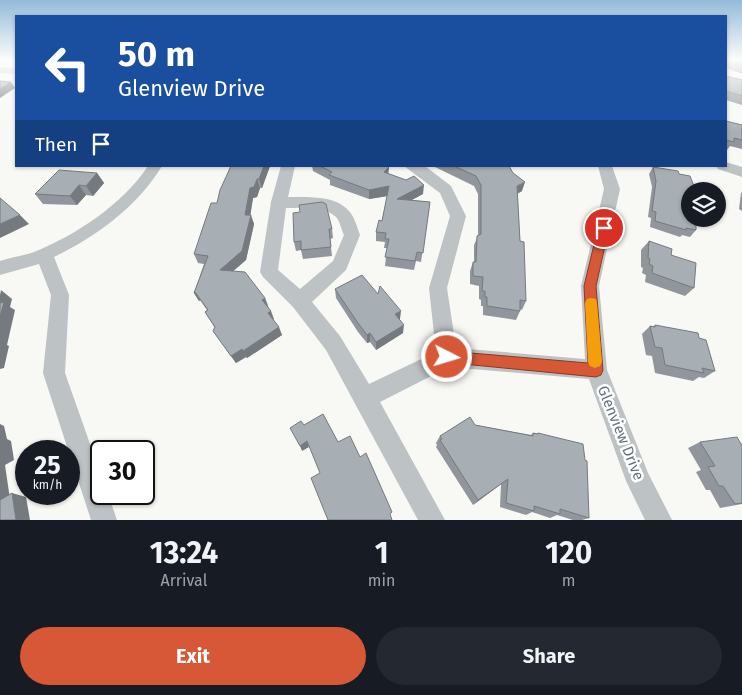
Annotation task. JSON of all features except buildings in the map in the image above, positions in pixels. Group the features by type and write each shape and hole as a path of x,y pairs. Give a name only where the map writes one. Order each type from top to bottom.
{"street":[{"path":"0,268 44,255 93,226 127,202 151,175 155,167"},
{"path":"288,167 279,202 269,272 300,301 333,343 432,520"},
{"path":"414,167 446,190 458,216 438,288 447,357"},
{"name":"Glenview Drive","path":"605,167 612,189 590,286 596,370 639,481 659,520"},
{"path":"726,167 742,172"},
{"path":"279,202 314,203 328,206 342,214 352,235 340,265 300,301"},
{"path":"44,255 60,295 54,374 104,520"},
{"path":"365,398 447,357 596,370"}],"slow traffic":[{"path":"591,303 595,362"}],"route":[{"path":"447,357 596,370 590,286 604,228"}]}
